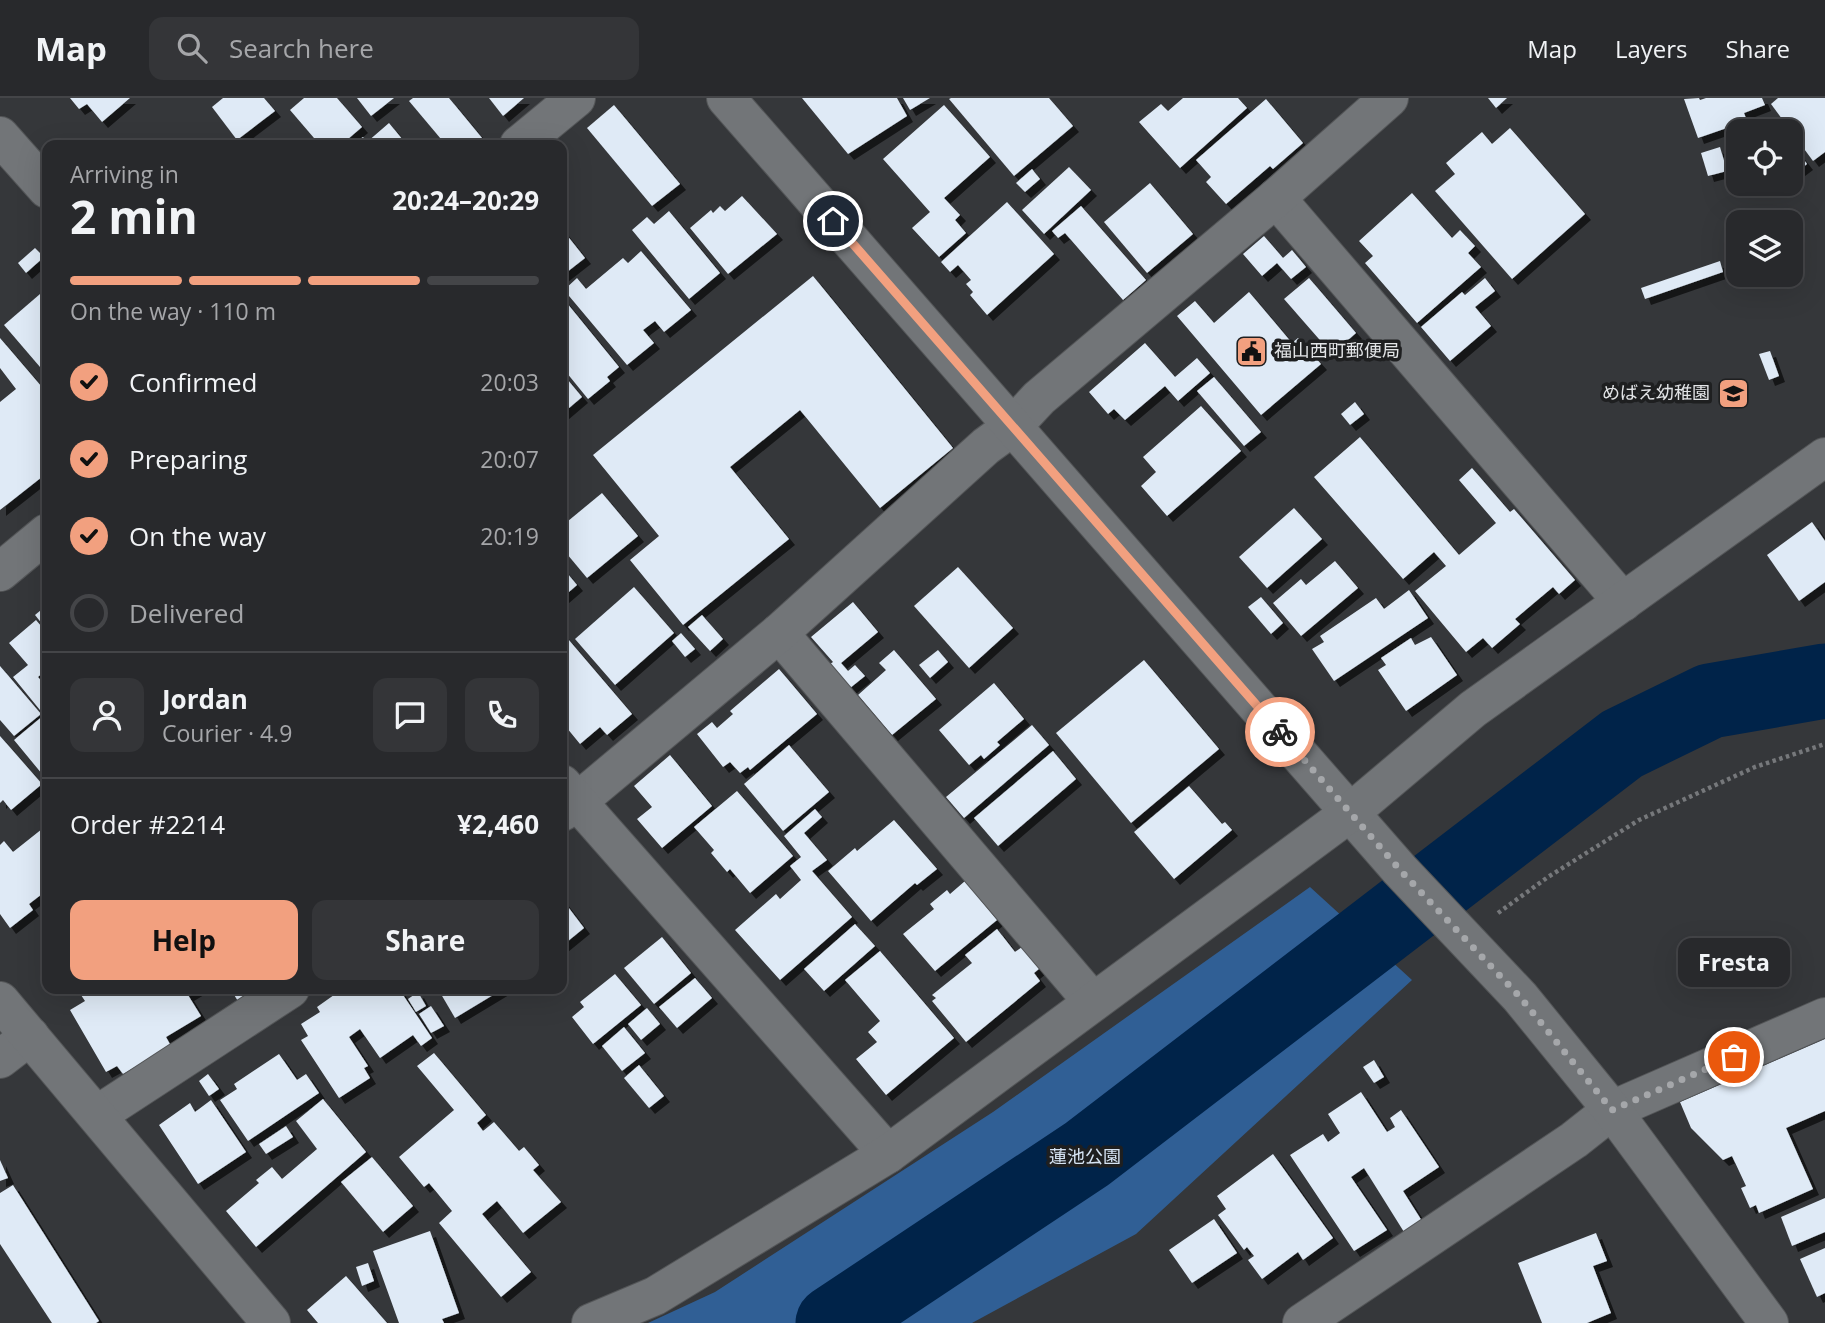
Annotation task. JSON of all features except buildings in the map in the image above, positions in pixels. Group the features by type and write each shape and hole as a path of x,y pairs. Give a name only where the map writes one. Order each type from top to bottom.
{"street":[{"path":"525,140 576,98"},
{"path":"726,98 1400,870 1520,997 1612,1110 1769,1323"},
{"path":"888,1154 567,800 779,632 986,446 1012,427 1039,398 1276,198 1389,98"},
{"path":"0,136 42,183"},
{"path":"1276,198 1623,602"},
{"path":"591,1323 655,1296 888,1154 1351,812 1473,709 1623,602 1822,467"},
{"path":"0,572 42,537"},
{"path":"779,632 1093,1002"},
{"path":"97,1115 282,994"},
{"path":"0,1001 271,1323"},
{"path":"1302,1323 1574,1140 1612,1110 1825,1017"},
{"path":"0,1059 30,1036"}],"path":[{"path":"1459,930 1639,820 1755,767 1825,744"}],"green space":[{"name":"蓮池公園","path":"1310,887 1412,980 1136,1234 972,1323 648,1323 715,1292 993,1112"}],"waterway":[{"path":"833,1323 1087,1154 1622,744 1710,701 1825,681"}],"way so far":[{"path":"1280,732 1400,870 1520,997 1612,1110 1734,1057"}],"place":[{"name":"福山西町郵便局","path":"1251,351"},
{"name":"めばえ幼稚園","path":"1733,393"},
{"name":"Fresta","path":"1734,1057"}],"route":[{"path":"833,221 1280,732"}]}
